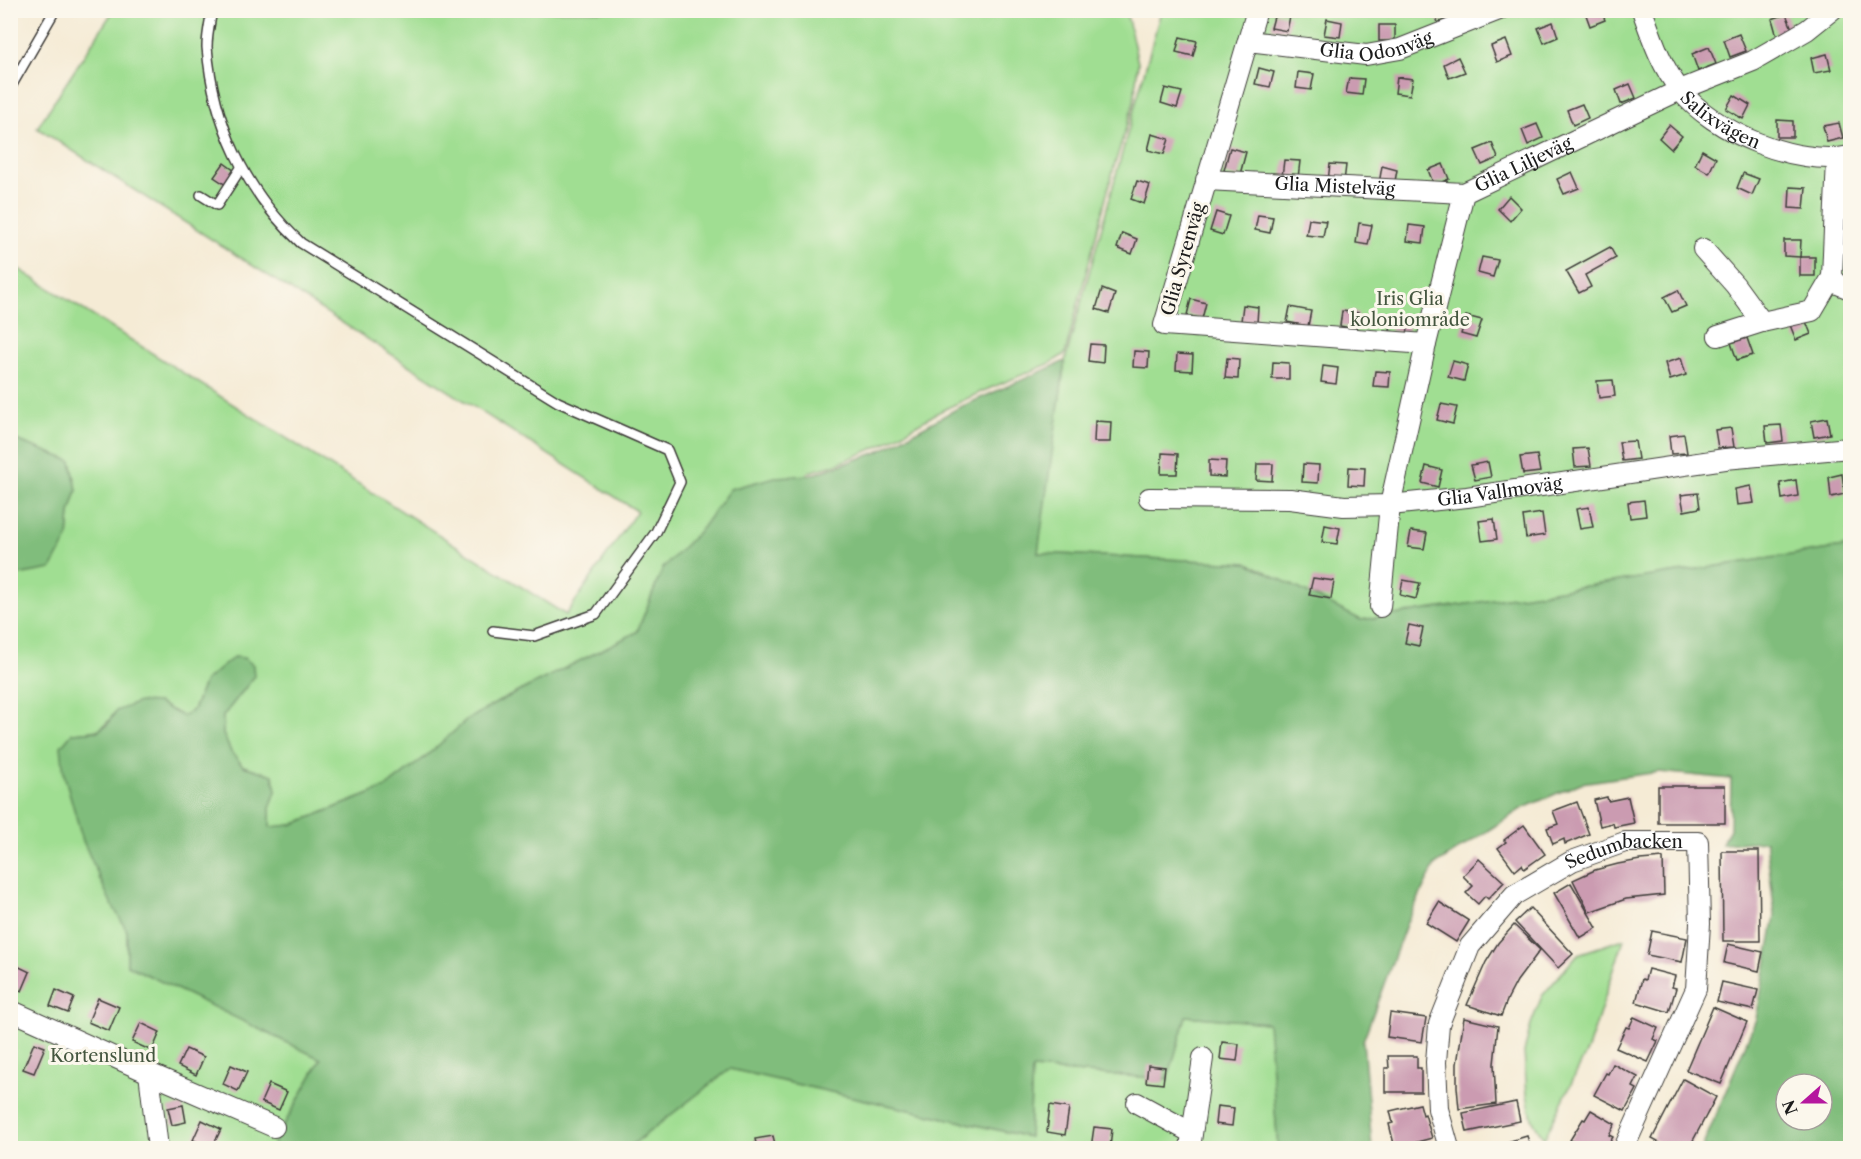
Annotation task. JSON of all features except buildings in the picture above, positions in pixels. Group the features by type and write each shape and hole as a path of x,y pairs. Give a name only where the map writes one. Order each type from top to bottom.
{"street":[{"name":"Glia Syrenväg","path":"1257,10 1164,325 1426,344"},
{"name":"Glia Odonväg","path":"1248,41 1366,55 1400,49 1499,10"},
{"name":"Salixvägen","path":"1642,10 1659,58 1680,90 1700,110 1730,129 1764,145 1803,155 1844,157"},
{"name":"Glia Liljeväg","path":"1380,607 1390,505 1426,344 1464,193 1680,90 1753,61 1807,30 1832,10"},
{"path":"1718,336 1762,322 1812,311 1833,278 1844,157"},
{"name":"Glia Mistelväg","path":"1206,180 1464,193"},
{"path":"1703,249 1735,285 1762,322"},
{"path":"1833,278 1838,284 1851,290"},
{"name":"Glia Vallmoväg","path":"1149,498 1290,499 1344,506 1390,505 1467,497 1725,459 1851,448"},
{"name":"Sedumbacken","path":"1449,1149 1438,1109 1436,1062 1438,1024 1470,946 1514,895 1572,861 1625,842 1698,842 1700,924 1696,989 1624,1149"},
{"path":"10,1010 274,1126"},
{"path":"1137,1103 1191,1141 1203,1058"},
{"path":"149,1073 158,1149"}],"lane":[{"path":"10,88 55,10"},
{"path":"212,10 207,45 213,82 228,136 241,168 256,192 283,226 301,243 558,402 667,450 680,482 656,532 597,614 534,636 493,631"},
{"path":"201,195 217,206 241,168"}],"green space":[{"name":"Kortenslund","path":"113,11 1124,11 1138,63 1134,102 1114,167 1065,354 1051,363 939,412 882,445 834,465 809,472 789,489 663,568 637,632 467,720 424,758 385,788 291,825 270,828 270,808 276,791 273,775 243,766 231,752 223,734 223,716 254,677 205,681 193,710 182,716 158,703 116,711 98,730 72,733 99,878 127,931 127,965 321,1059 271,1148 11,1148 10,585 18,575 41,569 68,538 70,513 77,490 71,461 11,438 11,264 566,615 637,511 37,128"},
{"name":"Iris Glia koloniområde","path":"1161,11 1850,11 1850,546 1361,620 1248,563 1037,553 1065,361"},
{"path":"1065,361 1038,553 1248,563 1361,620 1850,546 1850,1147 1702,1148 1756,1019 1775,916 1766,841 1722,844 1730,829 1731,779 1659,772 1581,783 1521,809 1435,865 1407,922 1363,1041 1372,1148 1278,1148 1268,1023 1186,1016 1168,1079 1032,1069 1029,1137 730,1069 628,1148 271,1148 321,1059 127,965 127,931 110,901 83,841 64,774 61,746 72,733 97,731 107,725 116,711 139,702 158,703 182,716 193,710 205,681 234,657 244,658 253,665 254,677 223,716 223,734 231,752 243,766 273,775 276,791 270,808 270,827 291,825 385,788 424,758 467,720 637,632 663,568 702,528 730,489 775,477 811,475 878,452 958,408"},
{"path":"11,438 71,461 77,490 70,513 68,538 51,569 18,575 11,585"},
{"path":"1624,939 1588,1049 1544,1139 1532,1119 1527,1095 1524,1052 1531,1024 1542,996 1578,954"},
{"path":"1186,1016 1269,1023 1278,1148 628,1148 730,1069 1029,1137 1032,1069 1167,1079"}]}
